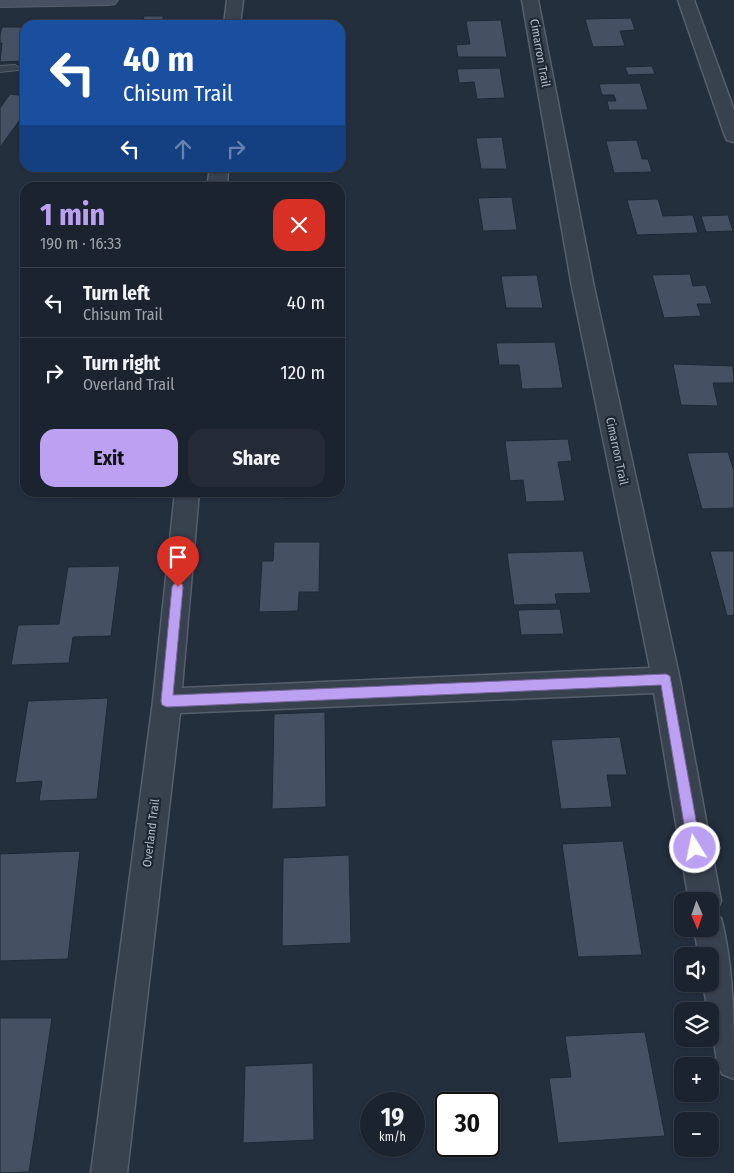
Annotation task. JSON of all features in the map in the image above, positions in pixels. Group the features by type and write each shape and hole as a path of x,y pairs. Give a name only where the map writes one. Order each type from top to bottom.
{"street":[{"path":"0,2 109,0"},
{"path":"233,20 235,0"},
{"name":"Cimarron Trail","path":"530,0 583,287 666,680 702,892"},
{"path":"686,0 734,136"},
{"name":"Overland Trail","path":"110,1173 167,701 187,497"},
{"path":"167,701 666,680"},
{"path":"712,938 734,1062"}],"lane":[{"path":"0,69 15,68"}],"building":[{"path":"144,16 163,16 163,20 143,20"},
{"path":"631,18 635,30 620,31 625,46 593,47 585,19"},
{"path":"501,20 507,57 458,57 456,45 470,44 466,21"},
{"path":"2,27 20,27 20,61 0,62 2,43 0,43"},
{"path":"652,66 655,74 628,75 625,67"},
{"path":"500,68 505,98 477,99 474,82 459,83 457,69"},
{"path":"640,83 648,110 609,110 607,101 616,101 614,95 602,95 599,84"},
{"path":"10,94 20,95 20,120 0,147 0,108"},
{"path":"502,137 507,169 481,169 476,138"},
{"path":"637,140 642,159 648,159 652,172 614,173 606,141"},
{"path":"512,197 517,230 483,231 478,198"},
{"path":"658,199 663,216 693,215 698,233 637,235 627,200"},
{"path":"728,215 733,231 706,232 701,216"},
{"path":"690,274 693,286 706,285 712,304 697,304 701,316 664,318 652,275"},
{"path":"537,275 543,308 506,308 501,276"},
{"path":"555,342 563,388 522,389 519,365 499,365 496,343"},
{"path":"673,364 733,366 734,383 713,383 718,406 681,405"},
{"path":"568,439 572,461 558,462 565,501 526,502 523,480 510,481 505,441"},
{"path":"728,452 734,471 734,508 702,509 687,453"},
{"path":"69,497 135,497 135,498"},
{"path":"274,497 333,497 274,499"},
{"path":"274,542 320,542 319,592 299,592 298,611 259,612 262,561 273,561"},
{"path":"583,551 591,593 555,594 557,604 514,605 507,553"},
{"path":"710,551 734,551 734,615 727,616"},
{"path":"120,566 111,636 73,637 69,663 11,665 18,625 59,624 68,567"},
{"path":"560,609 564,634 521,635 518,610"},
{"path":"108,698 97,799 39,801 42,781 15,783 28,701"},
{"path":"325,712 326,807 272,809 274,714"},
{"path":"620,737 627,775 607,775 612,807 561,809 551,740"},
{"path":"623,841 642,955 578,957 562,844"},
{"path":"80,851 68,959 0,961 0,854"},
{"path":"349,855 351,943 282,946 283,858"},
{"path":"0,1018 52,1018 29,1172 0,1173"},
{"path":"645,1032 665,1136 558,1143 549,1078 571,1077 565,1036"},
{"path":"313,1063 314,1140 243,1143 245,1066"}],"route":[{"path":"178,587 167,701 666,680 695,848"}]}
